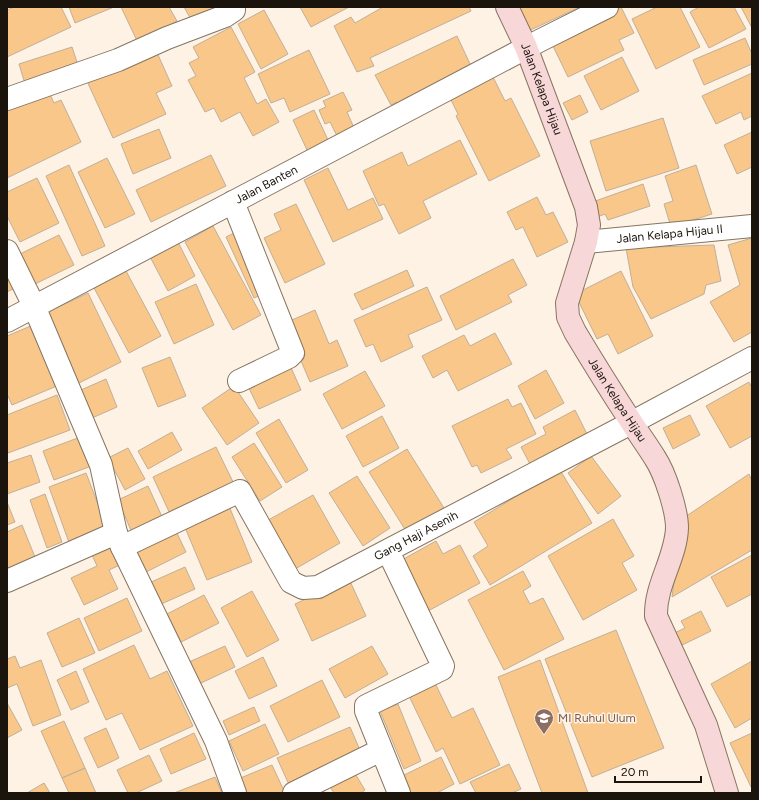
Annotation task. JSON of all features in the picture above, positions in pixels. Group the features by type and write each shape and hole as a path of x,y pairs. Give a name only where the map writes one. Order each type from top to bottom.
{"street":[{"path":"7,99 118,60 167,38 225,16 234,10 234,7"},
{"name":"Jalan Kelapa Hijau","path":"507,7 526,47 586,208 588,225 586,242 567,303 568,317 575,332 631,423 656,459 672,499 676,514 677,528 673,552 660,587 656,616 706,725 727,793"},
{"name":"Jalan Banten","path":"7,321 526,47 607,7"},
{"path":"233,202 293,353 289,357 240,381"},
{"name":"Jalan Kelapa Hijau II","path":"586,242 752,226"},
{"path":"7,251 34,306 101,465 119,540 216,741 235,793"},
{"name":"Gang Haji Asenih","path":"119,540 240,491 292,582 303,588 318,587 752,358"},
{"path":"7,581 119,540"},
{"path":"388,551 443,666 442,669 366,706 366,711 399,793"},
{"path":"294,793 381,750"}],"building":[{"path":"14,7 61,7 71,27 7,57 7,10"},
{"path":"69,7 114,7 75,23"},
{"path":"121,7 169,7 177,21 166,27 141,49"},
{"path":"184,7 226,7 193,23"},
{"path":"300,7 349,7 311,27"},
{"path":"383,7 469,7 471,11 370,58 374,66 357,72 334,26 351,17 355,23"},
{"path":"512,7 580,7 524,33"},
{"path":"621,7 634,33 619,40 624,50 568,77 551,42"},
{"path":"657,7 680,7 700,47 656,69 632,19"},
{"path":"699,7 734,7 746,29 709,48 690,12"},
{"path":"741,7 752,7 752,28"},
{"path":"264,10 288,54 261,69 238,24"},
{"path":"231,27 255,72 244,78 257,104 266,99 279,122 253,136 240,112 221,122 214,108 205,112 188,80 196,76 189,63 199,58 193,47"},
{"path":"457,36 471,66 399,107 397,102 391,105 375,75"},
{"path":"745,38 752,54 752,64 704,85 693,60"},
{"path":"154,46 172,86 156,93 166,114 113,138 86,79"},
{"path":"72,47 80,71 26,87 19,64"},
{"path":"309,50 330,94 290,112 284,98 271,103 258,74"},
{"path":"622,57 639,91 601,110 584,76"},
{"path":"752,73 752,116 744,120 741,112 716,124 702,96"},
{"path":"493,77 505,101 511,98 540,156 489,181 456,116 458,114 450,98"},
{"path":"48,90 54,103 61,100 81,142 7,178 7,109"},
{"path":"343,92 352,110 347,112 355,130 338,138 330,122 325,124 319,110 326,107 323,101"},
{"path":"580,95 588,112 572,120 563,103"},
{"path":"314,110 329,142 308,152 293,120"},
{"path":"663,118 679,168 606,191 590,141"},
{"path":"159,129 171,158 133,174 121,144"},
{"path":"752,132 752,167 737,174 724,145"},
{"path":"460,140 477,174 423,201 431,218 399,234 384,204 379,206 363,171 402,152 408,166"},
{"path":"211,155 226,186 151,222 136,190"},
{"path":"107,158 135,214 105,228 78,172"},
{"path":"69,165 105,246 82,256 46,176"},
{"path":"696,165 712,214 671,227 664,204 673,201 665,176"},
{"path":"328,168 348,210 373,198 383,219 333,242 304,180"},
{"path":"37,178 59,223 20,242 7,216 7,192"},
{"path":"643,184 650,206 608,220 605,214 592,219 587,204"},
{"path":"537,197 546,215 553,212 568,242 537,257 523,227 516,230 507,212"},
{"path":"296,204 325,264 285,283 264,238 281,230 274,214"},
{"path":"213,226 261,315 233,330 185,242"},
{"path":"240,230 268,292 254,298 226,237"},
{"path":"59,235 74,265 35,284 20,254"},
{"path":"176,238 195,276 168,291 148,253"},
{"path":"752,238 752,332 734,342 710,302 740,285 728,245"},
{"path":"714,245 721,281 706,285 704,294 651,319 633,287 626,248"},
{"path":"513,259 527,285 508,295 512,302 456,330 440,296"},
{"path":"7,262 19,286 7,292"},
{"path":"407,270 414,286 362,310 354,294"},
{"path":"126,271 161,336 129,353 94,288"},
{"path":"621,271 653,336 618,354 608,334 597,339 575,294"},
{"path":"196,284 214,325 174,344 155,302"},
{"path":"427,287 442,320 408,335 413,347 381,362 373,344 366,347 354,320"},
{"path":"88,293 121,362 77,384 44,314"},
{"path":"315,310 329,344 337,340 348,366 310,382 285,323"},
{"path":"33,325 59,385 12,405 7,394 7,336"},
{"path":"495,333 512,364 458,391 447,370 433,378 422,356 464,335 470,346"},
{"path":"170,357 186,396 158,407 142,368"},
{"path":"288,361 301,390 259,409 245,380"},
{"path":"546,370 564,403 535,419 518,386"},
{"path":"365,371 385,406 342,429 323,394"},
{"path":"106,379 117,407 92,418 81,390"},
{"path":"749,382 752,388 752,436 730,448 706,406"},
{"path":"234,386 259,423 227,445 202,408"},
{"path":"57,395 70,430 8,453 7,415"},
{"path":"508,399 512,407 521,403 536,434 506,449 512,458 481,473 477,465 472,467 452,426"},
{"path":"575,410 587,434 530,464 521,447 546,434 543,427"},
{"path":"690,415 700,435 673,449 663,428"},
{"path":"382,416 399,448 363,467 346,436"},
{"path":"279,419 308,470 286,483 256,433"},
{"path":"172,432 182,450 148,469 138,451"},
{"path":"83,436 94,465 54,480 43,451"},
{"path":"254,443 282,487 260,501 232,457"},
{"path":"216,447 235,486 171,516 153,477"},
{"path":"128,448 145,479 125,490 108,458"},
{"path":"407,449 444,508 406,531 369,472"},
{"path":"31,455 40,482 7,494 7,463"},
{"path":"591,456 621,496 598,514 568,473"},
{"path":"560,470 592,523 490,585 473,556 488,546 474,522"},
{"path":"86,473 109,533 71,548 49,487"},
{"path":"749,474 752,481 752,550 672,597 682,519"},
{"path":"357,476 390,528 363,546 329,493"},
{"path":"148,486 164,521 133,535 118,500"},
{"path":"45,494 62,542 47,548 30,500"},
{"path":"313,495 340,543 290,572 263,523"},
{"path":"7,502 15,522 7,525"},
{"path":"229,506 252,562 207,580 184,525"},
{"path":"613,519 634,556 622,563 637,590 583,620 548,556"},
{"path":"22,525 35,557 7,569 7,532"},
{"path":"174,527 186,552 140,575 128,551"},
{"path":"109,538 122,564 109,570 118,589 84,605 71,578 97,566 89,548"},
{"path":"436,541 443,554 460,545 480,583 428,611 400,561"},
{"path":"752,555 752,594 727,607 711,577"},
{"path":"185,567 195,589 159,605 149,583"},
{"path":"523,571 531,586 523,591 530,604 543,598 564,639 504,670 468,600"},
{"path":"349,579 366,616 312,641 295,604"},
{"path":"252,591 279,640 247,657 221,608"},
{"path":"204,595 219,623 181,642 167,614"},
{"path":"127,598 142,631 99,651 84,618"},
{"path":"701,611 711,631 672,650 666,637 685,628 681,621"},
{"path":"79,618 95,653 62,667 47,633"},
{"path":"616,630 664,748 592,777 545,659"},
{"path":"134,645 150,679 167,671 193,726 140,750 122,713 106,720 83,669"},
{"path":"225,646 235,667 199,684 189,662"},
{"path":"372,646 388,674 345,698 329,669"},
{"path":"15,656 20,668 41,660 61,715 33,726 17,684 7,688 7,659"},
{"path":"263,657 277,686 249,699 235,671"},
{"name":"MI Ruhul Ulum","path":"540,660 588,793 542,793 498,677"},
{"path":"752,661 752,718 735,728 711,684"},
{"path":"76,671 89,702 71,710 57,680"},
{"path":"322,680 340,717 288,742 270,706"},
{"path":"435,683 452,718 473,708 500,765 460,784 443,748 436,752 409,696"},
{"path":"7,703 22,730 7,738"},
{"path":"398,704 421,761 404,769 380,711"},
{"path":"254,707 260,721 229,735 223,721"},
{"path":"64,721 85,768 62,778 41,731"},
{"path":"265,724 279,754 243,771 229,741"},
{"path":"350,727 363,757 291,789 277,758"},
{"path":"106,728 119,758 98,768 84,738"},
{"path":"194,733 206,759 171,774 160,749"},
{"path":"752,733 752,786 751,787 730,743"},
{"path":"149,755 162,781 136,793 128,793 117,770"},
{"path":"441,757 454,784 437,793 406,793 398,778"},
{"path":"509,764 521,789 512,793 476,793 470,782"},
{"path":"272,765 285,793 244,793 238,779"},
{"path":"351,767 365,790 361,793 334,793 327,782"},
{"path":"85,768 96,793 69,793 62,778"},
{"path":"215,777 222,793 174,793"},
{"path":"44,783 50,793 27,793"}],"place":[{"name":"MI Ruhul Ulum","path":"544,735"}]}
